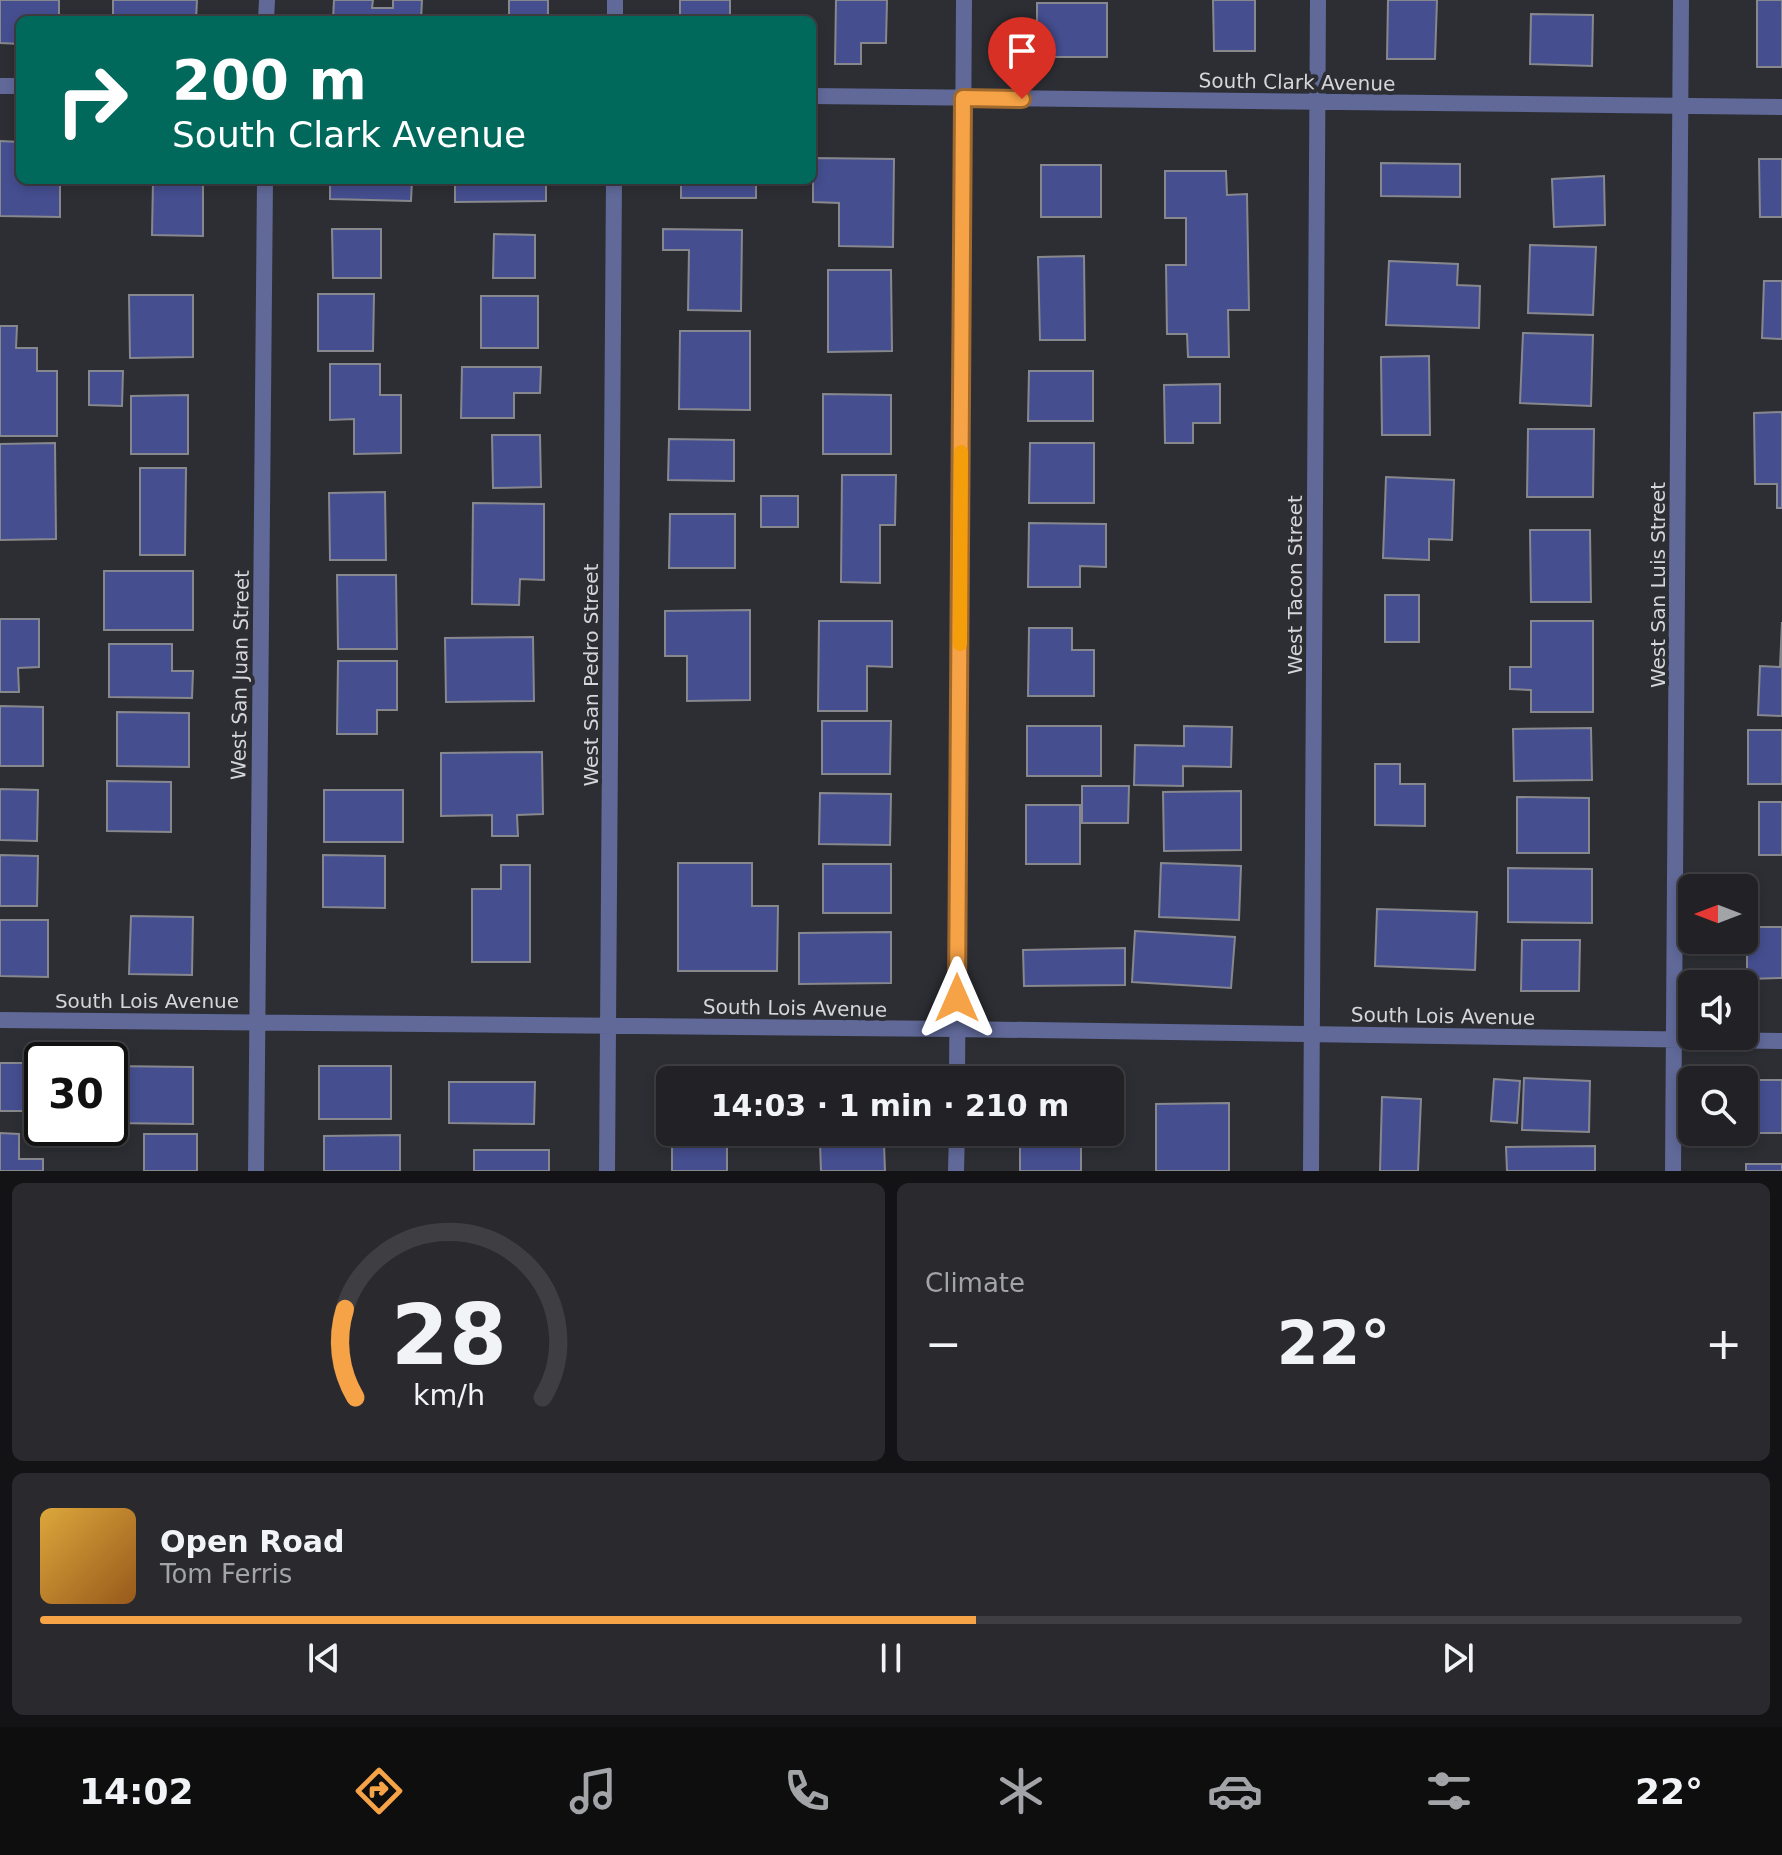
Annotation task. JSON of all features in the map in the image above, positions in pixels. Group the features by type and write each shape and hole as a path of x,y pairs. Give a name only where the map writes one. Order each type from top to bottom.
{"street":[{"path":"957,1066 964,0"},
{"name":"West Tacon Street","path":"1311,1171 1318,0"},
{"name":"West San Luis Street","path":"1673,1171 1681,0"},
{"name":"South Clark Avenue","path":"816,96 1782,107"},
{"name":"West San Juan Street","path":"256,1171 265,184"},
{"name":"West San Pedro Street","path":"607,1171 614,184"},
{"name":"South Lois Avenue","path":"0,1020 1782,1041"},
{"path":"956,1171 957,1146"}],"building":[{"path":"0,0 59,0 59,16 16,16 16,44 0,43"},
{"path":"113,0 197,0 196,16 113,16"},
{"path":"334,0 373,0 372,8 393,8 393,0 422,0 421,16 333,16"},
{"path":"509,0 548,0 548,16 509,16"},
{"path":"680,0 730,0 730,16 680,16"},
{"path":"836,0 887,0 886,43 861,43 861,64 835,64"},
{"path":"1213,0 1255,0 1255,51 1214,51"},
{"path":"1388,0 1437,0 1435,59 1387,59"},
{"path":"1757,0 1782,0 1782,67 1757,67"},
{"path":"1037,3 1107,3 1107,57 1037,57"},
{"path":"1531,14 1593,15 1592,66 1530,64"},
{"path":"0,141 16,142 16,184 60,184 60,217 0,216"},
{"path":"816,158 894,159 893,247 839,246 839,203 813,202"},
{"path":"1759,159 1782,159 1782,217 1760,217"},
{"path":"1381,163 1460,164 1460,197 1381,196"},
{"path":"1041,165 1101,165 1101,217 1041,217"},
{"path":"1165,171 1226,171 1227,195 1247,194 1249,310 1228,310 1229,357 1188,357 1187,334 1167,334 1166,265 1186,265 1186,218 1165,218"},
{"path":"1604,176 1605,225 1554,227 1552,179"},
{"path":"153,184 203,184 203,236 152,235"},
{"path":"330,184 412,184 411,201 330,199"},
{"path":"455,184 546,184 546,201 455,202"},
{"path":"681,184 756,184 756,198 681,198"},
{"path":"332,229 381,229 381,278 333,278"},
{"path":"663,229 742,230 741,311 688,310 689,250 663,250"},
{"path":"494,234 535,235 535,278 493,278"},
{"path":"1530,245 1596,247 1593,315 1528,313"},
{"path":"1084,256 1085,340 1040,340 1038,257"},
{"path":"1389,261 1458,264 1457,285 1480,286 1479,328 1386,325"},
{"path":"828,270 891,270 892,351 828,352"},
{"path":"1764,281 1782,281 1782,339 1762,338"},
{"path":"318,294 374,294 373,351 318,351"},
{"path":"129,295 193,295 193,357 130,358"},
{"path":"481,296 538,296 538,348 481,348"},
{"path":"0,326 17,326 16,348 37,348 37,371 57,371 57,436 0,436"},
{"path":"680,331 750,331 750,410 679,409"},
{"path":"1523,333 1593,335 1591,406 1520,403"},
{"path":"1429,356 1430,435 1382,435 1381,357"},
{"path":"330,364 380,364 380,395 401,395 401,453 354,454 354,419 330,420"},
{"path":"462,367 541,367 540,393 514,393 514,418 461,418"},
{"path":"89,371 123,371 122,406 89,405"},
{"path":"1029,371 1093,371 1093,421 1028,421"},
{"path":"1220,384 1220,423 1193,423 1193,443 1165,443 1164,385"},
{"path":"823,394 891,395 891,454 823,454"},
{"path":"188,395 188,454 131,454 131,396"},
{"path":"1782,412 1782,508 1777,508 1777,484 1755,484 1754,413"},
{"path":"1528,429 1594,429 1593,497 1527,497"},
{"path":"492,435 540,435 541,487 493,488"},
{"path":"669,439 734,440 734,481 668,480"},
{"path":"55,443 56,539 0,540 0,444"},
{"path":"1030,443 1094,443 1094,503 1029,503"},
{"path":"140,468 186,468 185,555 140,555"},
{"path":"842,475 896,475 895,525 880,525 880,583 841,582"},
{"path":"1386,477 1454,480 1452,540 1429,539 1429,560 1383,558"},
{"path":"385,492 386,560 330,560 329,493"},
{"path":"761,496 798,496 798,527 761,527"},
{"path":"473,503 544,504 544,580 520,579 519,605 472,604"},
{"path":"670,514 735,514 735,568 669,568"},
{"path":"1029,523 1106,524 1106,567 1080,566 1080,587 1028,587"},
{"path":"1530,530 1590,530 1591,602 1531,602"},
{"path":"104,571 193,571 193,630 104,630"},
{"path":"337,575 396,575 397,649 338,649"},
{"path":"1385,595 1419,595 1419,642 1385,642"},
{"path":"750,610 750,700 687,701 687,656 665,656 665,611"},
{"path":"0,619 39,619 39,667 18,668 19,692 0,692"},
{"path":"819,621 892,621 892,667 867,666 867,711 818,711"},
{"path":"1531,621 1593,621 1593,712 1531,712 1531,690 1510,689 1510,667 1531,667"},
{"path":"1782,622 1782,716 1758,715 1760,666 1780,667"},
{"path":"1029,628 1072,628 1072,650 1094,650 1094,696 1028,696"},
{"path":"533,637 534,701 446,702 445,638"},
{"path":"109,644 172,644 172,671 193,671 192,698 109,697"},
{"path":"338,661 397,661 397,710 377,710 377,734 337,734"},
{"path":"0,706 43,707 43,766 0,766"},
{"path":"117,712 189,713 189,767 117,766"},
{"path":"822,721 891,721 890,774 822,774"},
{"path":"1027,726 1101,726 1101,776 1027,776"},
{"path":"1184,726 1232,727 1231,767 1183,766 1183,786 1134,785 1135,745 1184,746"},
{"path":"1591,728 1592,780 1514,781 1513,729"},
{"path":"1748,730 1782,730 1782,784 1748,784"},
{"path":"542,752 543,814 517,815 518,836 492,836 492,815 441,816 441,753"},
{"path":"1375,764 1400,764 1400,784 1425,784 1425,826 1375,825"},
{"path":"107,781 171,782 171,832 107,831"},
{"path":"1082,786 1129,786 1128,823 1082,823"},
{"path":"0,789 38,790 37,841 0,840"},
{"path":"324,790 403,790 403,842 324,842"},
{"path":"1241,791 1241,850 1164,851 1163,792"},
{"path":"820,793 891,794 890,845 819,844"},
{"path":"1517,797 1589,798 1589,853 1517,853"},
{"path":"1759,802 1782,802 1782,855 1759,855"},
{"path":"1026,805 1080,805 1080,864 1026,864"},
{"path":"0,855 38,856 37,906 0,906"},
{"path":"323,855 385,856 385,908 323,907"},
{"path":"678,863 752,863 752,906 778,906 777,971 678,971"},
{"path":"1161,863 1241,866 1239,920 1159,917"},
{"path":"823,864 891,864 891,913 823,913"},
{"path":"501,865 530,865 530,962 472,962 472,889 501,889"},
{"path":"1508,868 1592,869 1592,923 1508,922"},
{"path":"1377,909 1477,912 1475,970 1375,966"},
{"path":"131,916 193,917 192,975 129,974"},
{"path":"0,920 48,920 48,977 0,976"},
{"path":"1758,927 1782,927 1782,978 1758,979 1758,970 1747,970 1747,954 1758,954"},
{"path":"1135,931 1235,937 1231,988 1132,982"},
{"path":"891,932 891,983 799,984 799,933"},
{"path":"1522,940 1580,940 1579,991 1521,991"},
{"path":"1125,948 1125,985 1024,986 1023,950"},
{"path":"0,1063 24,1063 24,1111 0,1111"},
{"path":"128,1066 193,1067 193,1124 128,1123"},
{"path":"319,1066 391,1066 391,1119 319,1119"},
{"path":"1524,1078 1590,1081 1589,1132 1522,1130"},
{"path":"1494,1079 1520,1081 1517,1123 1491,1121"},
{"path":"1758,1080 1782,1080 1782,1133 1758,1133"},
{"path":"449,1082 535,1082 534,1124 449,1123"},
{"path":"1382,1097 1421,1099 1418,1171 1380,1171"},
{"path":"1229,1103 1229,1171 1156,1171 1156,1104"},
{"path":"0,1133 19,1134 19,1159 43,1159 43,1171 0,1171"},
{"path":"144,1134 197,1134 197,1171 144,1171"},
{"path":"400,1135 400,1171 324,1171 324,1136"},
{"path":"672,1146 727,1146 727,1171 672,1171"},
{"path":"820,1146 884,1146 885,1171 821,1171"},
{"path":"1081,1146 1081,1171 1020,1171 1020,1147"},
{"path":"1595,1146 1595,1171 1507,1171 1506,1147"},
{"path":"474,1150 549,1150 549,1171 474,1171"},
{"path":"1746,1164 1782,1164 1782,1171 1746,1171"}],"slow traffic":[{"path":"960,644 961,452"}],"route":[{"path":"957,998 963,98 1022,99"}]}
